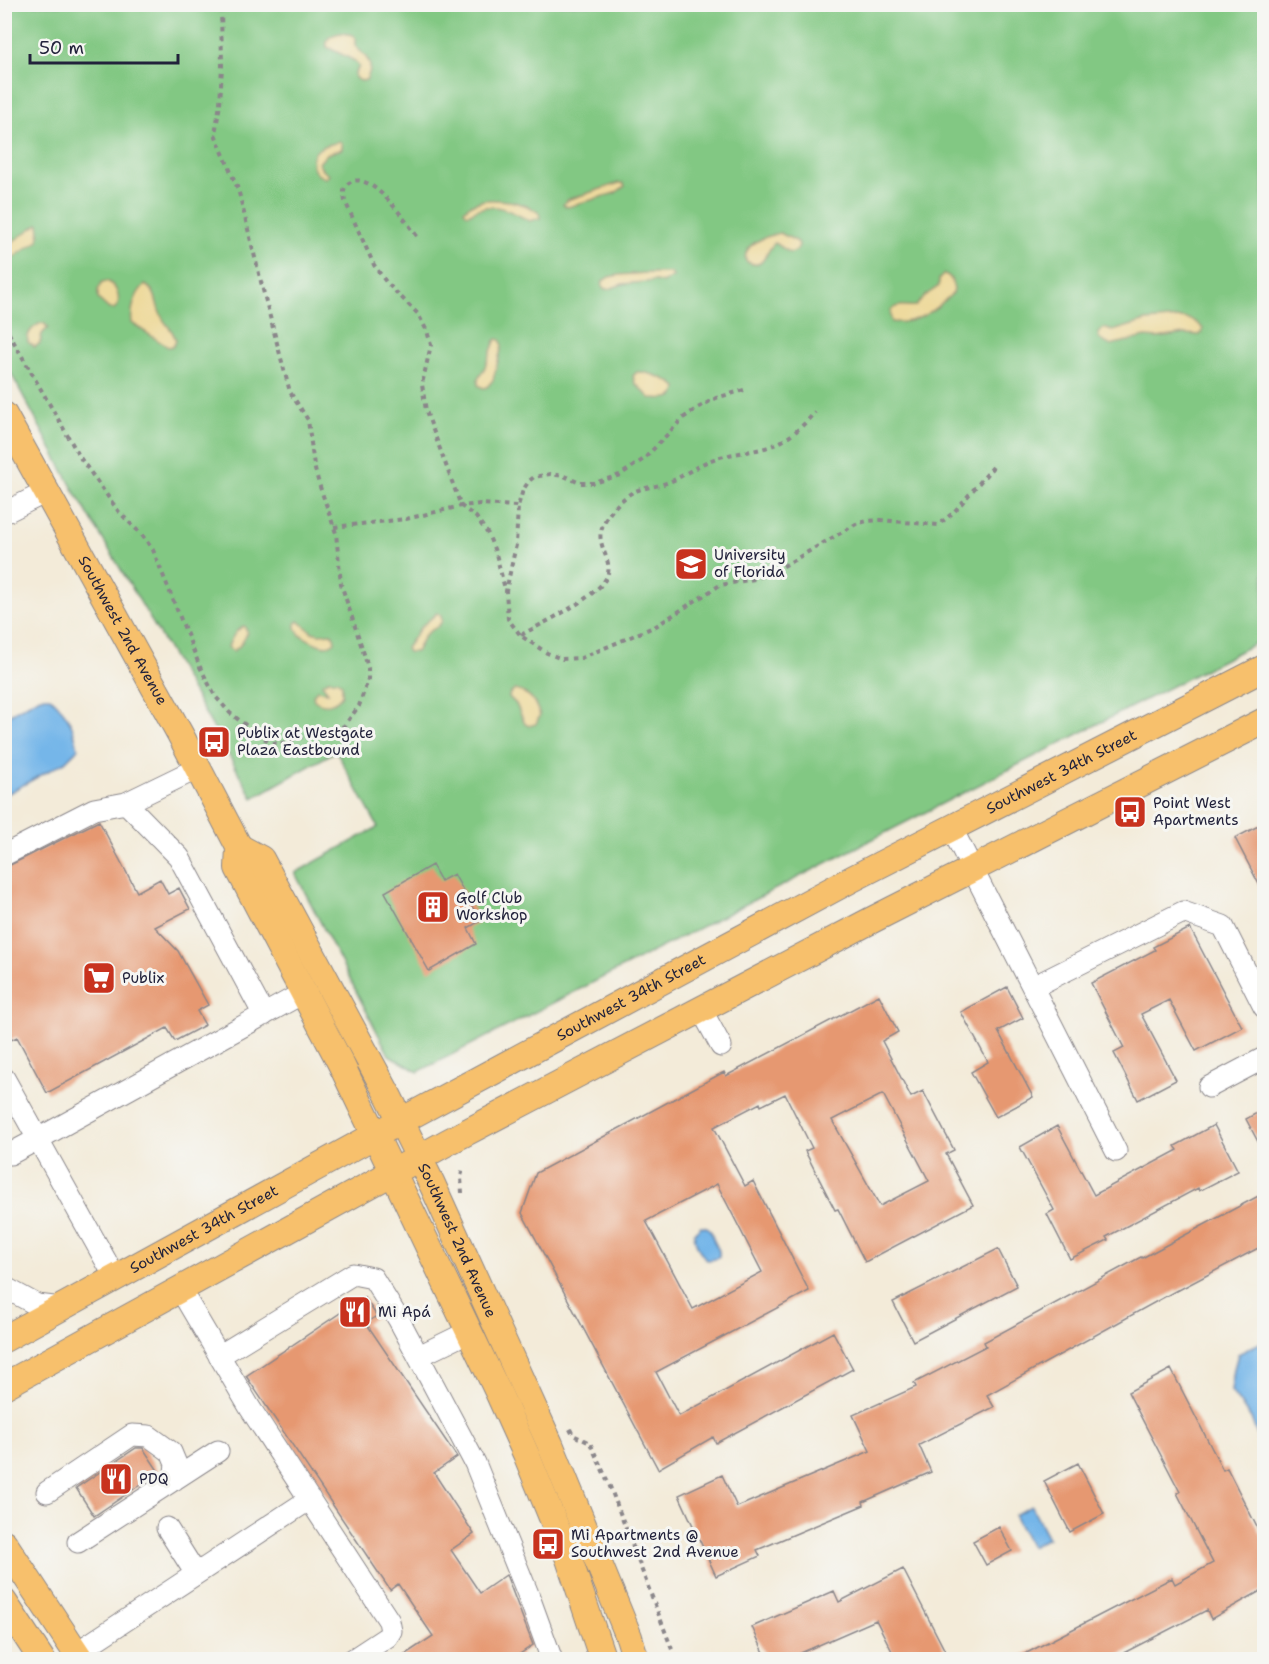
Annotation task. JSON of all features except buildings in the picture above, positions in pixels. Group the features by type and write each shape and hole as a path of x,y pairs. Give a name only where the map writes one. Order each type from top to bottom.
{"main road":[{"name":"Southwest 2nd Avenue","path":"4,415 239,847 238,868 341,1064 526,1454 569,1559 603,1659"},
{"name":"Southwest 34th Street","path":"4,1339 401,1121 852,879 1264,668"},
{"path":"4,1386 392,1172 701,1009 1264,721"},
{"name":"Southwest 2nd Avenue","path":"239,847 261,859 401,1121 550,1444 636,1659"},
{"path":"4,1544 78,1656"},
{"path":"4,1602 42,1659"}],"street":[{"path":"4,513 46,492"},
{"path":"4,855 93,809 126,802 198,768"},
{"path":"126,802 180,857 264,1015"},
{"path":"951,827 974,868 1116,1150"},
{"path":"1033,987 1183,912 1223,926 1264,1007"},
{"path":"4,1154 10,1154 38,1139 303,993"},
{"path":"701,1009 721,1046"},
{"path":"1209,1087 1264,1058"},
{"path":"4,1078 116,1279"},
{"path":"219,1356 353,1274 373,1278 419,1356 475,1463 552,1659"},
{"path":"4,1287 37,1305 62,1308"},
{"path":"180,1289 250,1408 389,1621 391,1631 387,1637 352,1659"},
{"path":"419,1356 468,1332"},
{"path":"47,1492 132,1435 149,1436 171,1452 176,1464 174,1480"},
{"path":"78,1542 218,1451"},
{"path":"78,1656 310,1499"},
{"path":"166,1528 196,1574"}],"path":[{"path":"4,325 81,459 119,512 146,539 153,550 214,696 239,722 273,743 286,743 344,726 357,710 368,684 368,668 341,584 334,527 314,466 308,420 290,392 238,189 215,134 222,77 221,4"},
{"path":"417,236 376,188 356,181 348,183 344,194 345,201 374,265 386,282 418,314 427,331 430,345 422,384 423,397 435,440 461,506 476,517 488,534 506,591 508,619 521,636 547,653 562,659 585,656 656,626 720,585 733,581 747,581 766,574 856,524 881,520 938,525 948,518 993,467"},
{"path":"506,591 516,545 518,506 523,490 529,481 542,475 557,475 587,484 620,475 644,459 683,418 696,409 716,398 744,390"},
{"path":"521,636 579,602 604,581 608,575 608,561 601,542 602,527 627,495 641,489 665,484 711,460 775,444 792,435 815,412"},
{"path":"334,527 405,519 461,506 480,504 518,506"},
{"path":"568,1425 573,1435 590,1443 609,1484 676,1659"}],"green space":[{"name":"University of Florida","path":"4,5 1264,5 1264,639 418,1072 389,1055 295,873 378,827 336,751 253,798 73,489 5,362"}],"sand":[{"path":"342,33 355,37 355,46 368,61 370,69 366,80 361,81 355,78 359,67 355,61 327,47 330,37"},
{"path":"339,141 342,143 342,149 327,154 319,163 329,175 326,178 321,176 312,165 316,151"},
{"path":"619,183 625,186 615,193 568,207 563,205 567,200"},
{"path":"484,200 520,203 539,213 540,218 530,221 495,207 480,208 468,214 465,212 464,210 470,205"},
{"path":"38,224 40,231 38,241 14,257 6,257 5,247"},
{"path":"780,233 798,242 799,246 796,251 790,253 775,243 761,262 752,264 746,261 745,255 751,245"},
{"path":"671,273 673,277 662,283 656,281 623,284 609,289 602,286 603,281 609,277"},
{"path":"944,274 949,276 954,290 940,305 926,315 910,321 892,322 891,310 900,306 916,306 939,286 939,279"},
{"path":"107,281 113,285 118,294 118,305 114,309 109,309 98,299 98,290 102,282"},
{"path":"145,285 154,294 159,311 173,334 176,341 173,346 168,347 132,323 134,302"},
{"path":"1181,318 1196,322 1203,329 1202,333 1146,337 1110,345 1098,335 1104,328 1113,331 1146,321"},
{"path":"41,323 48,328 42,334 40,343 35,347 28,342 28,336 33,328"},
{"path":"497,339 501,340 502,346 493,380 483,388 478,385 478,379"},
{"path":"637,372 652,374 669,382 677,387 676,392 668,398 650,398 635,383 633,376"},
{"path":"437,613 441,616 440,624 424,636 416,652 408,652 406,648 419,629"},
{"path":"299,621 312,632 331,633 335,642 327,646 322,645 300,635 296,628 296,623"},
{"path":"244,626 247,631 245,637 233,651 228,647 229,644 236,632"},
{"path":"328,680 337,680 342,684 342,695 333,703 325,704 314,700 313,695 317,690 328,692 322,684"},
{"path":"515,690 526,694 534,701 540,715 536,724 529,726 525,724 516,704 509,697 510,693"}],"water":[{"path":"40,697 50,697 62,709 72,726 78,749 65,762 5,795 5,717"},
{"path":"701,1226 709,1229 719,1250 719,1256 715,1259 707,1260 696,1244 694,1233"},
{"path":"1264,1341 1264,1454 1251,1418 1231,1391 1238,1354"},
{"path":"1031,1506 1048,1538 1031,1547 1014,1515"}],"place":[{"name":"University of Florida","path":"691,564"},
{"name":"Publix at Westgate Plaza Eastbound","path":"214,742"},
{"name":"Point West Apartments","path":"1130,812"},
{"name":"Golf Club Workshop","path":"433,907"},
{"name":"Publix","path":"99,978"},
{"name":"Mi Apá","path":"355,1312"},
{"name":"PDQ","path":"116,1479"},
{"name":"Mi Apartments @ Southwest 2nd Avenue","path":"548,1544"}]}
